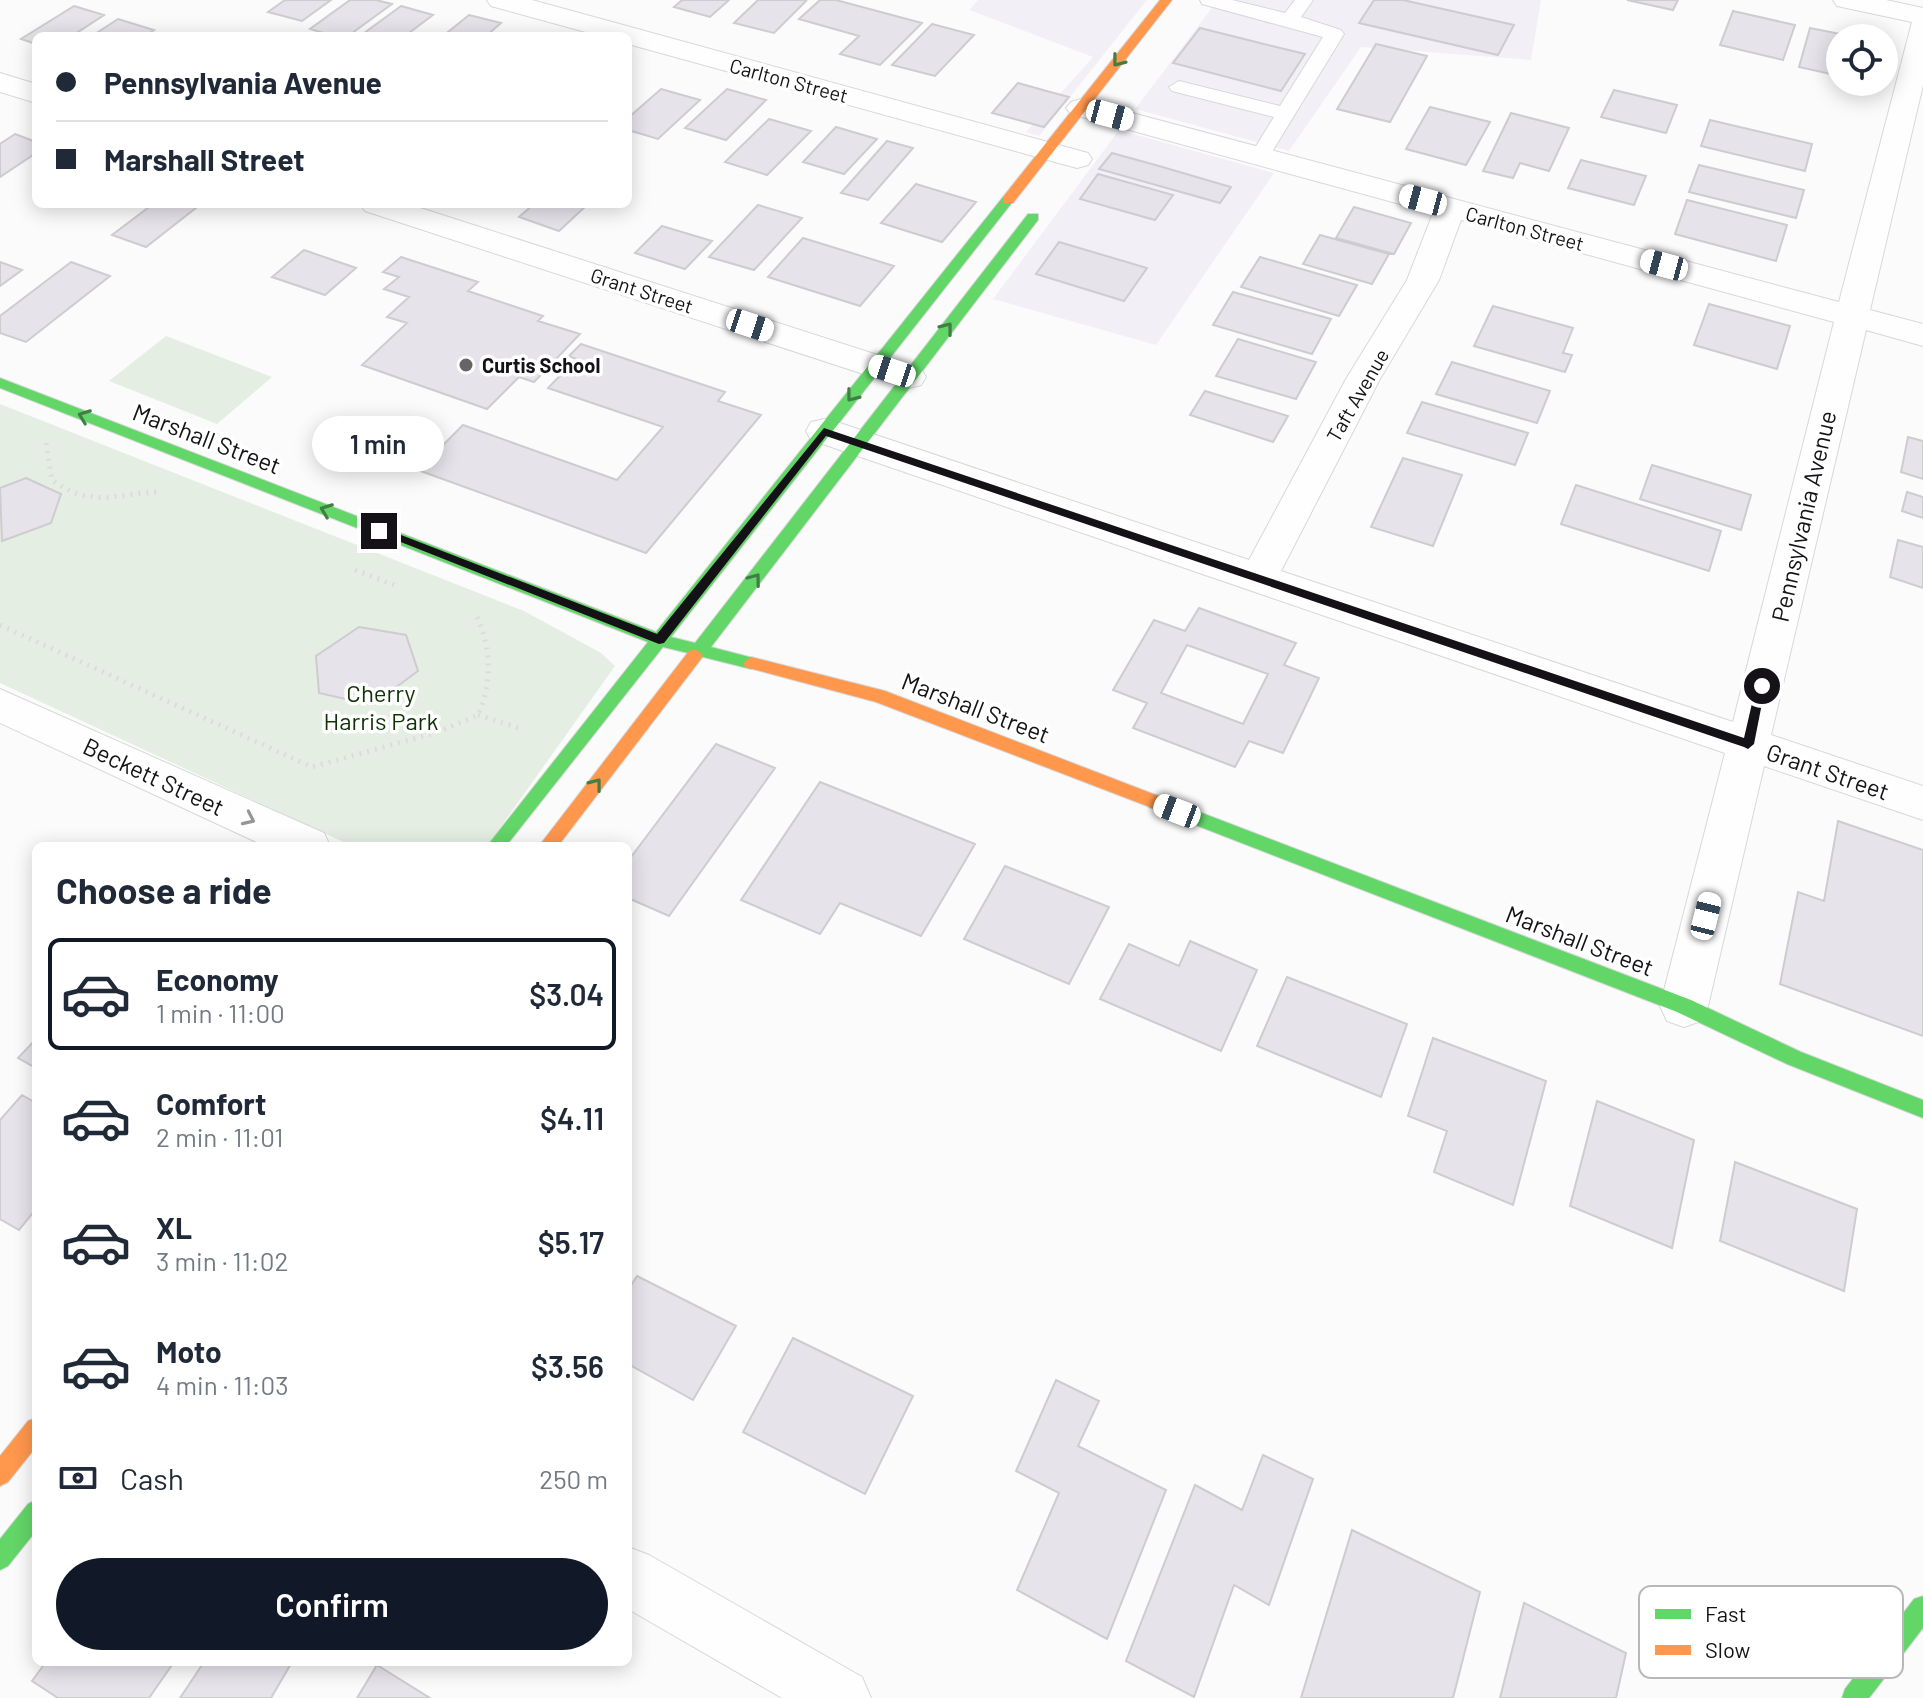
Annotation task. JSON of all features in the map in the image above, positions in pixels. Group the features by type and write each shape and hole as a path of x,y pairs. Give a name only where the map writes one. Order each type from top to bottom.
{"street":[{"name":"Carlton Street","path":"501,0 617,32"},
{"path":"551,842 700,651 841,437 876,366 1047,151 1091,135 1166,0"},
{"path":"1847,0 1923,16"},
{"name":"Pennsylvania Avenue","path":"1684,1006 1923,26"},
{"name":"Carlton Street","path":"632,36 1047,151 1091,135 1260,156 1923,335"},
{"path":"0,82 32,93"},
{"name":"Grant Street","path":"388,208 909,377"},
{"path":"499,842 659,640 841,437 909,377 1040,208"},
{"name":"Taft Avenue","path":"1258,579 1363,379 1423,280 1450,208"},
{"name":"Marshall Street","path":"0,383 659,640 879,696 1684,1006 1794,1058 1923,1109"},
{"name":"Grant Street","path":"841,437 1923,803"},
{"name":"Beckett Street","path":"0,705 299,842"},
{"path":"0,1474 32,1434"},
{"path":"0,1558 32,1517"},
{"path":"632,1578 841,1698"},
{"path":"1903,1639 1923,1608"}],"lane":[{"path":"1209,0 1334,34 1260,156"},
{"path":"1290,20 1304,0"},
{"path":"1179,87 1286,114"}],"path":[{"path":"36,434 46,441 52,480 75,497 107,498 166,492"},
{"path":"352,569 407,590"},
{"path":"475,613 487,640 488,658 487,693 478,715"},
{"path":"0,625 312,767 438,732 478,715 522,729"}],"shaded area":[{"path":"978,0 1147,0 1039,136 1026,132 1093,57 969,10"},
{"path":"1218,0 1541,0 1531,60 1361,47 1289,151 1135,109"},
{"path":"1119,130 1274,173 1156,345 993,299"}],"green space":[{"path":"166,336 272,377 217,424 109,381"},
{"name":"Cherry Harris Park","path":"0,404 524,611 601,653 615,666 490,842 343,842 0,683"}],"building":[{"path":"285,0 331,0 302,21 268,12"},
{"path":"350,0 376,0 392,4 354,32 310,29"},
{"path":"682,0 729,0 710,17 674,7"},
{"path":"758,0 806,1 774,33 734,23"},
{"path":"820,0 836,0 922,23 880,65 840,54 859,36 799,19"},
{"path":"1374,0 1403,0 1514,25 1498,55 1359,23"},
{"path":"1627,0 1678,0 1673,10"},
{"path":"74,6 104,15 78,32 32,32"},
{"path":"401,6 433,15 410,32 365,32"},
{"path":"1733,11 1795,25 1783,60 1720,45"},
{"path":"469,15 501,23 491,32 448,32"},
{"path":"118,19 154,30 151,32 98,32"},
{"path":"932,24 974,35 935,76 892,65"},
{"path":"1200,28 1305,54 1281,91 1173,63"},
{"path":"1810,28 1826,31 1826,73 1799,67"},
{"path":"32,32 32,43 21,39"},
{"path":"1376,44 1427,56 1390,122 1337,109"},
{"path":"1018,83 1069,97 1044,127 992,113"},
{"path":"661,89 700,100 658,139 632,131 632,114"},
{"path":"727,89 766,100 726,140 685,128"},
{"path":"1614,90 1677,105 1666,133 1601,117"},
{"path":"1430,107 1490,122 1466,165 1406,149"},
{"path":"1511,113 1569,128 1549,171 1520,163 1513,178 1483,171"},
{"path":"769,119 811,131 767,175 725,162"},
{"path":"1710,120 1812,144 1805,171 1701,146"},
{"path":"836,127 877,139 844,174 803,162"},
{"path":"15,134 32,140 32,156 0,177 0,144"},
{"path":"887,141 913,148 868,200 841,193"},
{"path":"1112,153 1231,187 1220,203 1099,169"},
{"path":"1581,160 1646,176 1634,205 1568,188"},
{"path":"1699,165 1804,190 1796,218 1689,192"},
{"path":"1098,174 1173,195 1155,220 1080,199"},
{"path":"916,184 976,202 942,242 881,223"},
{"path":"1687,200 1787,225 1776,261 1675,234"},
{"path":"758,205 802,218 754,270 709,257"},
{"path":"1354,207 1411,223 1394,254 1336,238"},
{"path":"148,208 196,208 146,247 112,235"},
{"path":"529,208 584,208 559,231 519,217"},
{"path":"662,226 712,241 685,269 635,253"},
{"path":"1320,235 1389,254 1372,284 1303,264"},
{"path":"803,238 894,266 860,306 768,277"},
{"path":"1059,242 1147,268 1124,301 1036,274"},
{"path":"304,250 356,268 325,295 272,277"},
{"path":"401,257 478,282 468,291 543,316 538,321 580,334 534,382 519,377 487,409 362,365 407,323 387,317 409,297 384,289 399,277 383,272"},
{"path":"1260,257 1357,285 1339,316 1241,287"},
{"path":"0,262 22,270 0,286"},
{"path":"71,262 110,276 26,342 0,333 0,316"},
{"path":"1233,292 1331,319 1312,354 1213,325"},
{"path":"1709,304 1790,326 1777,369 1694,345"},
{"path":"1493,306 1573,328 1563,353 1572,355 1565,372 1474,346"},
{"path":"1238,339 1316,362 1296,399 1216,376"},
{"path":"581,344 725,392 718,401 761,415 646,553 418,470 463,425 617,480 663,427 548,388 576,359 569,356"},
{"path":"1452,362 1550,391 1537,423 1436,394"},
{"path":"1205,391 1288,416 1273,442 1190,415"},
{"path":"1422,402 1528,433 1515,465 1407,433"},
{"path":"1908,437 1923,441 1923,479 1901,472"},
{"path":"1403,458 1462,475 1433,546 1371,527"},
{"path":"1652,465 1751,495 1741,530 1640,499"},
{"path":"26,478 61,494 51,523 2,541 0,488"},
{"path":"1576,485 1721,531 1709,571 1561,524"},
{"path":"1907,492 1923,497 1923,518 1902,511"},
{"path":"1898,540 1923,547 1923,588 1890,577"},
{"path":"1199,608 1296,643 1284,665 1319,678 1283,753 1249,741 1235,767 1133,728 1147,703 1113,690 1154,620 1185,631","holes":["1187,645 1268,674 1243,724 1161,693"]},
{"path":"359,627 406,635 418,671 372,705 319,693 316,656"},
{"path":"716,744 775,768 669,916 632,900 632,856"},
{"path":"820,782 975,844 921,936 840,903 820,934 741,900"},
{"path":"1838,821 1923,850 1923,1036 1780,984 1798,892 1824,901"},
{"path":"1005,866 1109,907 1069,984 964,939"},
{"path":"1190,941 1257,970 1221,1051 1100,999 1129,944 1179,966"},
{"path":"1287,977 1407,1024 1381,1097 1257,1046"},
{"path":"1433,1038 1546,1081 1513,1205 1434,1172 1447,1131 1408,1116"},
{"path":"32,1043 32,1066 18,1058"},
{"path":"22,1095 32,1101 32,1214 19,1230 0,1219 0,1120"},
{"path":"1597,1101 1694,1140 1672,1248 1570,1206"},
{"path":"1735,1162 1857,1209 1844,1291 1720,1241"},
{"path":"637,1276 736,1326 693,1400 632,1366 632,1284"},
{"path":"793,1338 913,1396 865,1494 743,1432"},
{"path":"1056,1380 1099,1401 1078,1446 1166,1490 1107,1639 1017,1590 1059,1493 1016,1471"},
{"path":"1263,1455 1313,1479 1269,1605 1234,1585 1194,1697 1126,1661 1195,1485 1242,1510"},
{"path":"1352,1530 1480,1592 1453,1698 1301,1698"},
{"path":"1524,1603 1626,1653 1616,1698 1500,1698"},
{"path":"43,1666 171,1666 149,1698 58,1698 32,1681"},
{"path":"201,1666 290,1666 271,1698 180,1698"},
{"path":"379,1666 430,1698 357,1698"}],"traffic: fast":[{"path":"499,842 1008,200"},
{"path":"695,655 1033,217"},
{"path":"0,383 659,640 751,663"},
{"path":"1155,802 1684,1006 1794,1058 1923,1109"},
{"path":"0,1558 32,1517"},
{"path":"1903,1634 1923,1608"},
{"path":"1854,1698 1869,1678"}],"traffic: slow":[{"path":"1008,200 1166,0"},
{"path":"551,842 695,655"},
{"path":"751,663 879,696 1155,802"},
{"path":"0,1474 32,1434"}],"place":[{"name":"Curtis School","path":"466,365"}],"route":[{"path":"379,531 659,640 824,431 1748,744 1762,686"}]}
